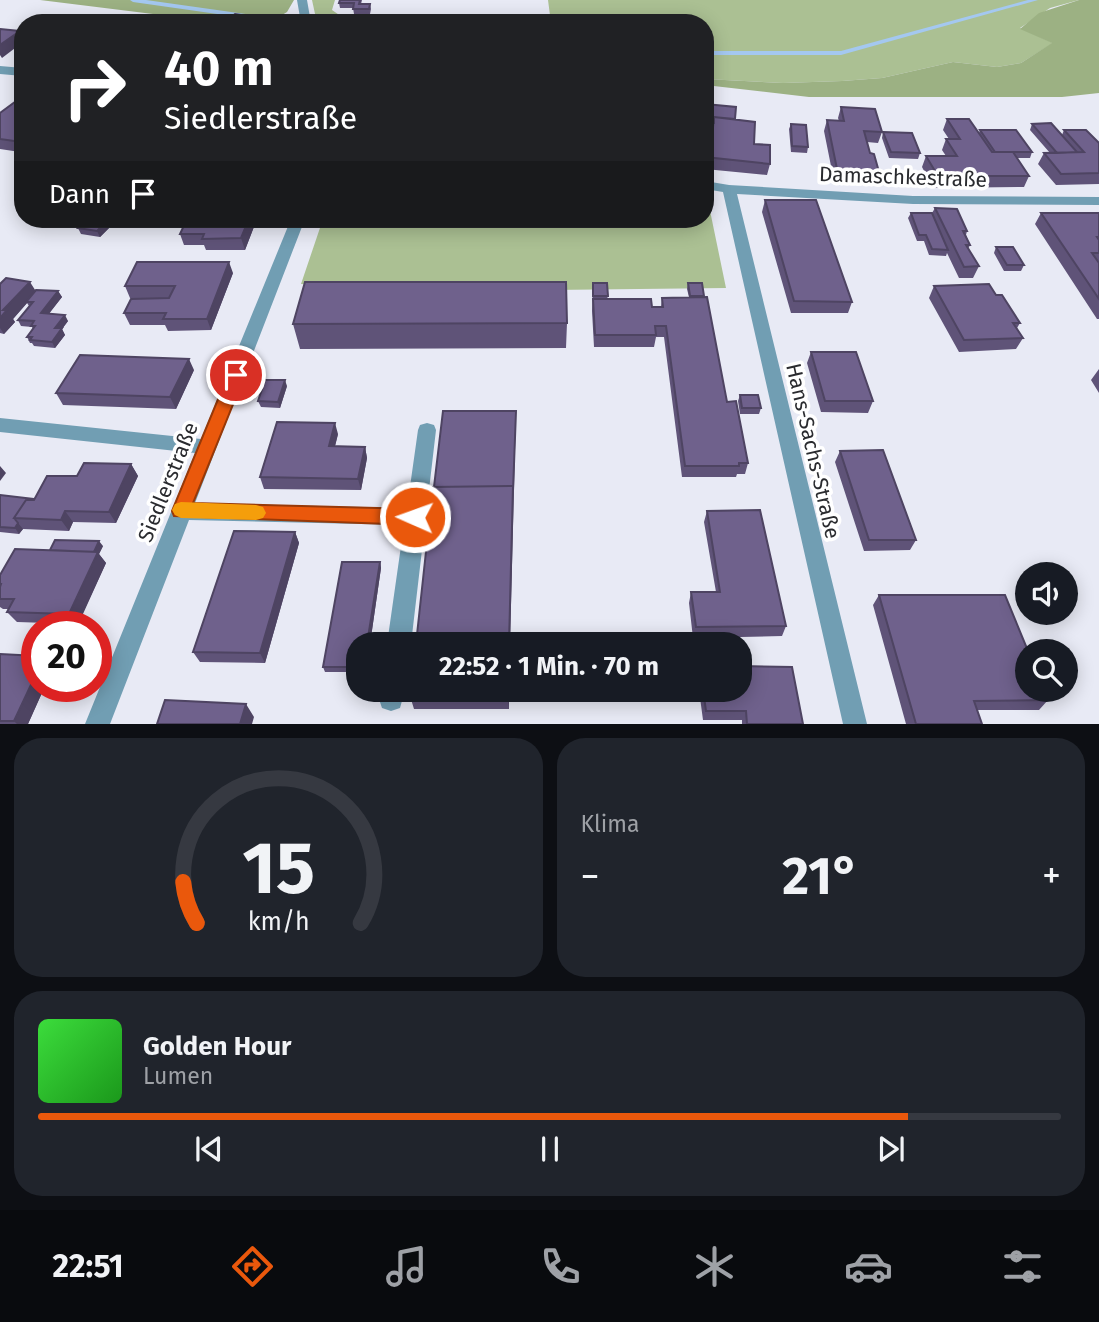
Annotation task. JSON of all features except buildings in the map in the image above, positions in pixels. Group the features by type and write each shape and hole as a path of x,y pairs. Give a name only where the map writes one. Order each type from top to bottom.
{"street":[{"name":"Damaschkestraße","path":"714,187 913,200 1099,201"},
{"name":"Hans-Sachs-Straße","path":"729,189 855,723"},
{"name":"Siedlerstraße","path":"97,723 294,228"},
{"path":"0,425 207,446"},
{"path":"401,632 427,430"},
{"path":"181,511 415,517"}],"green space":[{"path":"40,0 294,0 284,14 153,14"},
{"path":"312,0 335,0 332,10 338,14 315,14"},
{"path":"548,0 1079,0 1050,8 1020,28 1053,43 1021,63 997,67 953,62 882,78 783,83 714,79 714,14 550,14"},
{"path":"1079,0 1099,0 1099,93 1062,97 809,97 714,86 714,79 783,83 842,81 882,78 953,62 997,67 1021,63 1052,43 1020,29 1039,13"},
{"path":"320,228 714,228 726,288 461,291 301,284"}],"waterway":[{"path":"133,0 231,14"},
{"path":"714,53 841,53 1035,0"}],"slow traffic":[{"path":"181,510 256,513"}],"route":[{"path":"236,375 181,511 415,517"}]}
